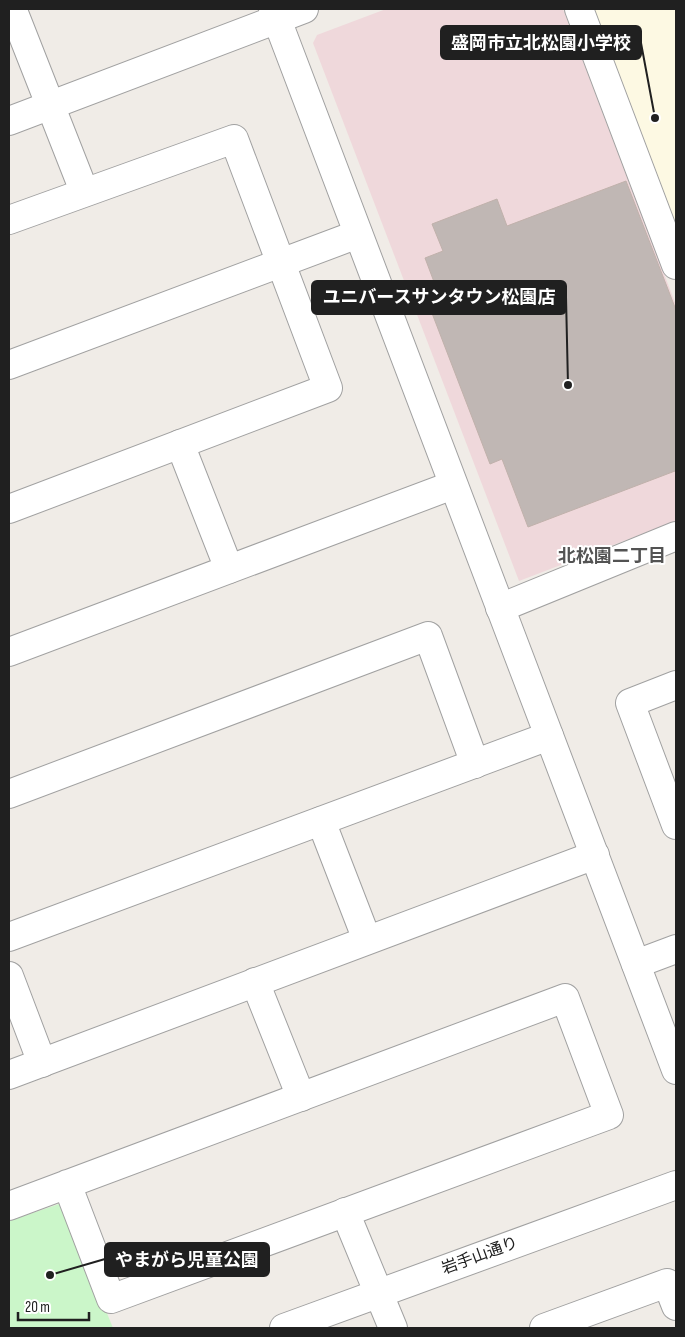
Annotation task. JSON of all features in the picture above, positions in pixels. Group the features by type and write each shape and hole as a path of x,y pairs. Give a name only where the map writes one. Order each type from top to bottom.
{"street":[{"path":"9,121 275,14 304,9"},
{"path":"579,9 676,265"},
{"path":"16,12 84,191"},
{"path":"275,14 676,1070"},
{"path":"9,220 84,191 234,139 328,388 9,508"},
{"path":"9,365 358,234"},
{"path":"180,444 229,569"},
{"path":"9,652 453,485"},
{"path":"500,608 676,536"},
{"path":"9,794 428,636 475,764"},
{"path":"675,820 630,703 676,685"},
{"path":"9,938 549,736"},
{"path":"321,821 367,940"},
{"path":"9,1075 595,855"},
{"path":"636,964 676,949"},
{"path":"9,976 42,1063"},
{"path":"255,982 301,1097"},
{"path":"9,1206 67,1184 565,998 609,1115 111,1299 67,1184"},
{"name":"岩手山通り","path":"284,1328 676,1185"},
{"path":"345,1212 392,1328"},
{"path":"544,1328 667,1283 676,1306"}],"shaded area":[{"path":"386,9 563,9 676,305 676,521 519,581 313,43 317,35"},
{"path":"590,9 676,9 676,226"}],"green space":[{"path":"62,1203 113,1328 9,1328 9,1221"}],"building":[{"path":"626,181 676,310 676,473 675,471 528,527 502,459 490,464 430,308 442,303 425,258 443,251 432,224 497,199 507,226"}],"place":[{"name":"盛岡市立北松園小学校","path":"655,118"},
{"name":"ユニバースサンタウン松園店","path":"568,385"},
{"name":"やまがら児童公園","path":"50,1275"}],"district":[{"name":"北松園二丁目","path":"612,556"}]}
